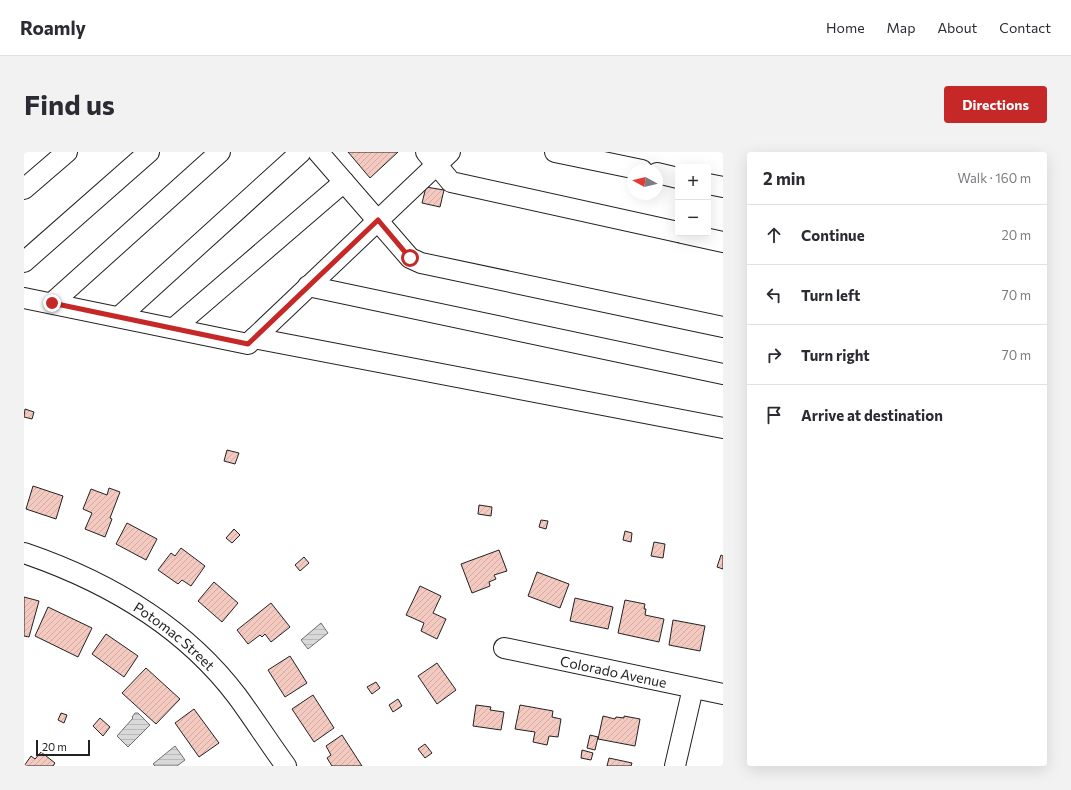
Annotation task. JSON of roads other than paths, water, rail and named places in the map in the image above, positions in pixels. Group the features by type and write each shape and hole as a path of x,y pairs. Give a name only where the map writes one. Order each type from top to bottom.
{"street":[{"path":"24,189 67,152"},
{"path":"24,262 148,152"},
{"path":"52,303 220,152"},
{"path":"119,317 301,152"},
{"path":"318,152 410,258 422,263 723,327"},
{"path":"555,152 627,167"},
{"path":"24,298 248,344 378,220 437,156 451,182 675,231"},
{"path":"663,174 675,177"},
{"path":"174,328 344,182"},
{"path":"711,185 723,187"},
{"path":"696,236 723,242"},
{"path":"308,286 723,374"},
{"path":"254,338 723,428"},
{"name":"Potomac Street","path":"24,553 51,562 97,582 149,612 181,638 209,665 236,695 286,766"},
{"name":"Colorado Avenue","path":"504,648 723,694"},
{"path":"675,766 693,688"}]}
